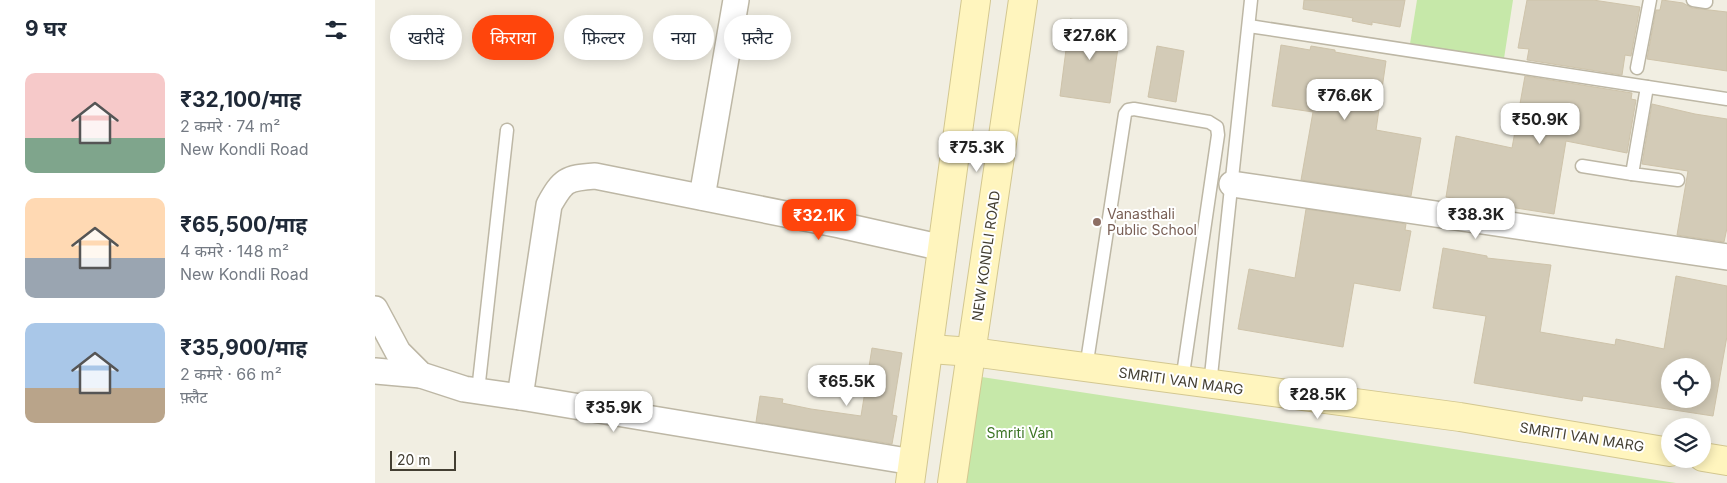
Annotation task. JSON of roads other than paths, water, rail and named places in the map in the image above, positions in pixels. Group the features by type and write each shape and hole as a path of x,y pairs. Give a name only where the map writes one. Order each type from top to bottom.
{"street":[{"path":"702,197 736,0"},
{"path":"375,370 421,375 464,390 520,397 911,473 930,349 976,0"},
{"name":"NEW KONDLI ROAD","path":"952,483 1023,0"},
{"path":"520,397 549,205 558,189 572,177 595,176 943,248"},
{"path":"1232,184 1727,257"},
{"path":"375,309 398,352 421,375"},
{"name":"SMRITI VAN MARG","path":"930,349 972,352 1460,417 1661,450"},
{"path":"1711,458 1727,461"}],"lane":[{"path":"1210,385 1251,0"},
{"path":"1637,68 1650,0"},
{"path":"1693,0 1706,2 1707,0"},
{"path":"1249,26 1727,99"},
{"path":"1632,174 1647,87"},
{"path":"1085,368 1125,114 1128,110 1134,109 1209,122 1217,127 1218,135 1182,381"},
{"path":"479,391 507,130"},
{"path":"1582,166 1678,180"}],"place":[{"name":"Vanasthali Public School","path":"1097,222"}],"park label":[{"name":"Smriti Van","path":"1020,433"}]}
